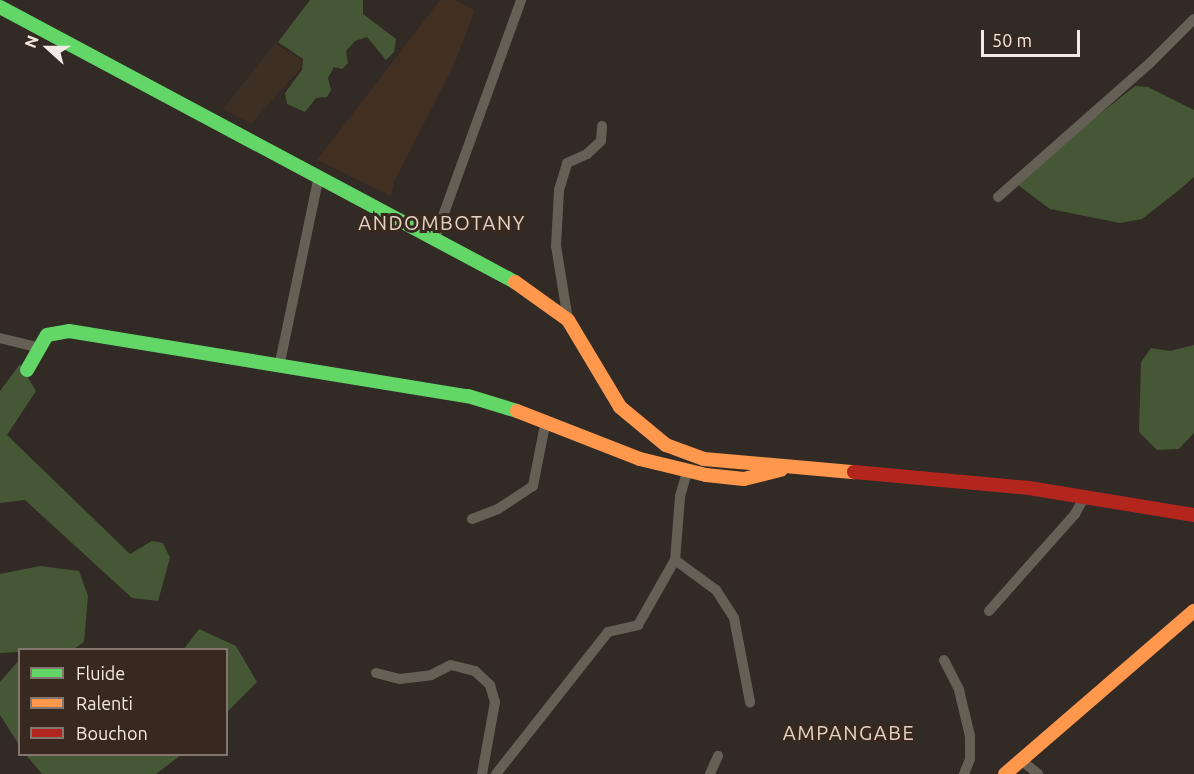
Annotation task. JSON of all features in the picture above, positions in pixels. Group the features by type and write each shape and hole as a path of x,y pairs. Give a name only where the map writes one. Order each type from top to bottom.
{"main road":[{"path":"0,7 519,284 568,320 620,407 666,445 704,459 795,466 1085,496 1194,515"},
{"path":"27,370 37,347 47,334 69,331 468,396 546,420 640,459 687,472 744,479 795,466"},
{"path":"1005,774 1194,611"}],"street":[{"path":"435,238 521,0"},
{"path":"998,197 1150,63 1194,19"},
{"path":"568,320 556,246 559,190 567,163 587,154 601,141 602,126"},
{"path":"279,367 319,176"},
{"path":"0,338 37,347"},
{"path":"472,519 498,509 533,486 546,420"},
{"path":"496,774 608,632 638,625 675,560 680,497 687,472"},
{"path":"989,611 1075,514 1085,496"},
{"path":"675,560 716,590 734,618 750,702"},
{"path":"944,660 959,690 970,736 970,759 964,774"},
{"path":"376,673 400,680 430,675 451,665 475,671 490,685 495,702 482,774"},
{"path":"710,774 718,756"},
{"path":"1021,760 1038,774"}],"shaded area":[{"path":"440,0 455,0 475,10 454,65 394,182 391,196 317,160"},
{"path":"275,43 301,60 300,69 251,124 223,109"}],"green space":[{"path":"310,0 363,0 363,14 396,39 394,52 386,60 367,37 355,41 346,51 348,63 342,69 334,67 328,78 331,90 327,97 316,98 305,112 287,104 285,93 302,70 303,59 278,42"},
{"path":"1135,86 1148,87 1194,110 1194,177 1178,191 1142,219 1120,223 1050,209 1014,182"},
{"path":"1194,345 1194,433 1179,449 1157,450 1139,432 1141,362 1151,348 1170,351"},
{"path":"20,364 36,391 7,435 130,554 152,541 163,543 170,558 158,601 132,598 25,500 0,503 0,391"},
{"path":"40,566 79,571 88,596 84,642 75,648 18,648 18,652 0,653 0,574"},
{"path":"199,629 236,646 257,682 228,711 228,648 185,648"},
{"path":"18,661 18,743 0,715 0,682"},
{"path":"27,756 180,756 156,774 42,774"}],"traffic: fast":[{"path":"0,7 515,282"},
{"path":"27,370 47,335 69,331 468,396 517,411"}],"traffic: slow":[{"path":"515,282 568,320 620,407 666,445 704,459 854,472"},
{"path":"517,411 640,459 706,475 744,479 781,470"},
{"path":"1005,774 1194,611"}],"traffic: jam":[{"path":"854,472 1029,488 1194,515"}],"district":[{"name":"ANDOMBOTANY","path":"442,222"},
{"name":"AMPANGABE","path":"849,732"}]}
